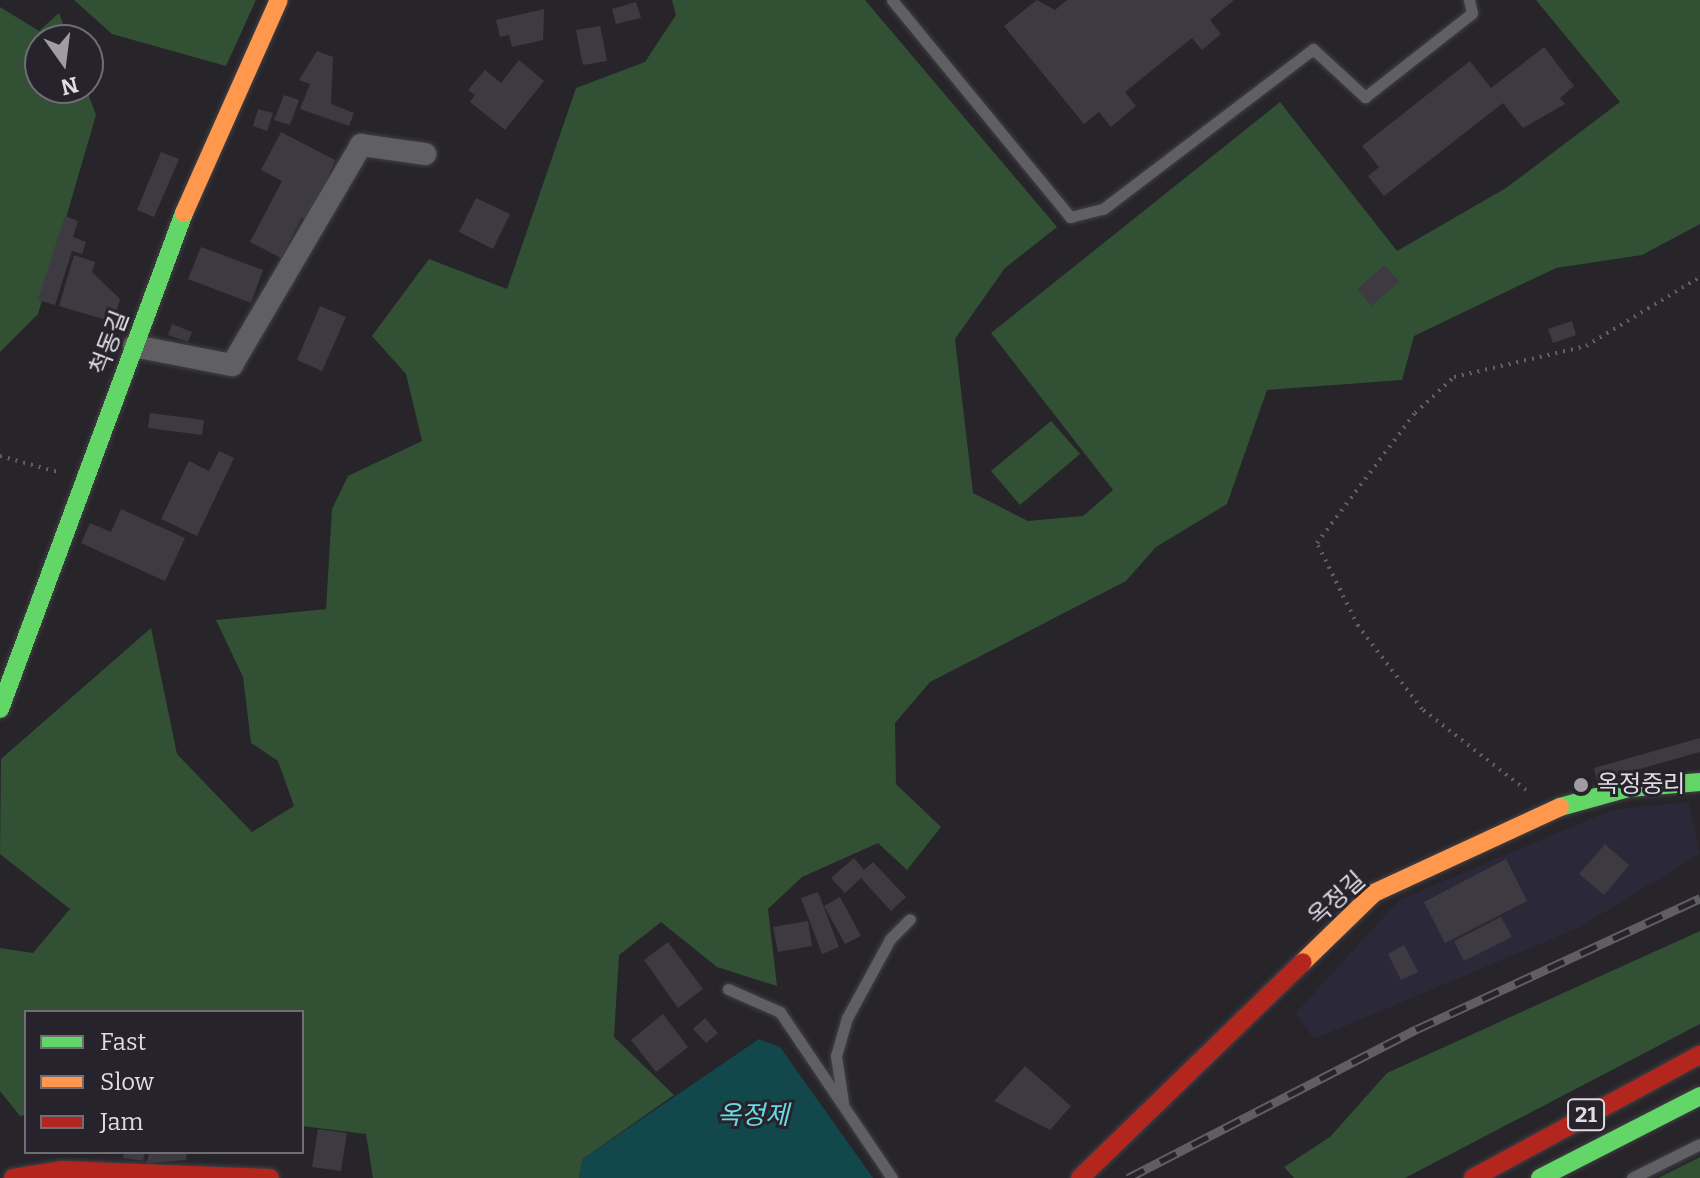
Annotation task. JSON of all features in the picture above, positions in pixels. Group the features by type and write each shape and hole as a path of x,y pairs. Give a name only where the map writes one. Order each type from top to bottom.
{"main road":[{"name":"척동길","path":"0,709 83,476 134,346 279,0"},
{"name":"옥정길","path":"1080,1178 1374,893 1540,812 1629,788 1700,782"},
{"name":"21","path":"1473,1178 1700,1055"},
{"name":"21","path":"1540,1178 1700,1096"},
{"path":"13,1178 62,1170 270,1178"}],"street":[{"path":"134,346 232,365 361,145 425,154"}],"lane":[{"path":"892,0 1070,217 1103,209 1313,49 1365,97 1472,13 1469,0"},
{"path":"844,1106 836,1056 847,1018 890,939 910,919"},
{"path":"728,989 780,1012 892,1178"},
{"path":"1632,1178 1700,1144"}],"path":[{"path":"1540,812 1531,794 1422,709 1358,626 1317,543 1415,413 1454,377 1586,346 1700,277"},
{"path":"0,456 83,476"}],"shaded area":[{"path":"1689,802 1700,854 1578,928 1314,1039 1296,1013 1399,900 1612,810"}],"green space":[{"path":"74,0 256,0 226,66 112,34"},
{"path":"672,0 865,0 1057,227 1005,268 955,339 973,493 1028,521 1083,516 1113,490 991,333 1280,102 1397,251 1506,188 1620,102 1536,0 1700,0 1700,224 1642,255 1556,268 1414,336 1402,380 1267,390 1227,504 1156,547 1126,581 930,682 895,723 896,784 941,827 907,870 878,843 802,877 768,909 777,986 717,967 661,922 619,955 614,1037 674,1095 583,1159 579,1178 373,1178 366,1134 304,1126 304,1010 24,1010 24,1115 20,1116 0,1091 0,948 33,953 70,909 0,854 1,759 151,628 177,754 252,832 294,806 278,761 251,743 243,677 216,620 326,609 332,509 348,476 422,441 406,374 372,336 429,259 507,289 576,88 645,62 676,15"},
{"path":"0,7 28,24 24,24 24,104 92,104 96,115 38,314 0,352"},
{"path":"59,13 63,24 47,24"},
{"path":"1051,421 1080,454 1020,505 991,471"},
{"path":"1700,931 1700,1024 1405,1178 1294,1178 1284,1167 1330,1137 1387,1073"},
{"path":"1700,1157 1700,1178 1658,1178"}],"water":[{"name":"옥정제","path":"759,1039 780,1047 873,1178 579,1178 583,1159"}],"building":[{"path":"1037,0 1055,10 1067,0 1234,0 1210,20 1221,34 1202,50 1192,38 1125,92 1136,106 1111,127 1099,112 1084,124 1004,26"},
{"path":"636,2 641,18 616,24 612,9"},
{"path":"544,9 543,40 512,47 509,35 500,37 496,20"},
{"path":"600,26 607,61 583,65 576,30"},
{"path":"1544,47 1574,86 1560,98 1565,104 1523,128 1503,103 1384,196 1368,176 1379,167 1362,146 1470,61 1491,88"},
{"path":"317,51 333,57 331,104 354,113 349,126 300,109 310,84 299,80"},
{"path":"519,60 544,81 505,130 470,102 475,95 468,90 485,70 501,83"},
{"path":"284,95 299,100 290,125 274,120"},
{"path":"258,109 273,113 267,131 253,126"},
{"path":"281,132 335,160 311,221 302,217 281,258 250,242 282,181 261,170"},
{"path":"161,152 179,159 154,217 137,210"},
{"path":"476,198 510,214 493,249 459,232"},
{"path":"65,216 78,221 73,237 86,242 82,254 72,251 55,305 38,300"},
{"path":"201,247 263,270 251,303 188,279"},
{"path":"74,255 95,262 92,272 120,299 113,322 59,306"},
{"path":"1385,265 1399,282 1371,306 1357,289"},
{"path":"320,306 346,317 322,371 297,360"},
{"path":"1572,321 1576,335 1553,343 1548,329"},
{"path":"172,324 192,332 188,342 168,335"},
{"path":"150,413 204,420 202,435 148,428"},
{"path":"219,451 234,458 197,536 161,519 189,461 209,471"},
{"path":"121,509 185,538 165,581 81,543 90,523 111,532"},
{"path":"1700,738 1700,752 1597,781 1594,768"},
{"path":"1605,844 1629,865 1604,895 1579,874"},
{"path":"854,858 864,870 873,862 906,897 891,911 861,878 845,893 831,878"},
{"path":"1506,859 1527,901 1445,943 1424,902"},
{"path":"818,892 839,947 822,954 801,898"},
{"path":"840,897 861,936 845,944 824,906"},
{"path":"1501,917 1512,937 1464,961 1454,941"},
{"path":"808,921 812,946 778,952 773,927"},
{"path":"668,942 703,989 678,1008 644,960"},
{"path":"1404,945 1418,972 1401,980 1388,954"},
{"path":"663,1014 688,1047 656,1072 631,1040"},
{"path":"705,1018 718,1033 706,1043 693,1029"},
{"path":"1025,1066 1071,1106 1050,1130 994,1101"},
{"path":"318,1129 347,1133 341,1171 312,1167"},
{"path":"124,1154 145,1154 143,1161 123,1158"},
{"path":"149,1154 187,1154 186,1160 147,1163"}],"railway":[{"path":"1128,1178 1417,1029 1700,898"}],"traffic: fast":[{"path":"0,709 184,213"},
{"path":"1560,807 1629,788 1700,782"},
{"path":"1540,1178 1700,1096"}],"traffic: slow":[{"path":"184,213 279,0"},
{"path":"1303,962 1374,893 1560,807"}],"traffic: jam":[{"path":"1080,1178 1303,962"},
{"path":"1473,1178 1700,1055"},
{"path":"13,1178 62,1170 270,1178"}],"place":[{"name":"옥정중리","path":"1581,785"}]}
